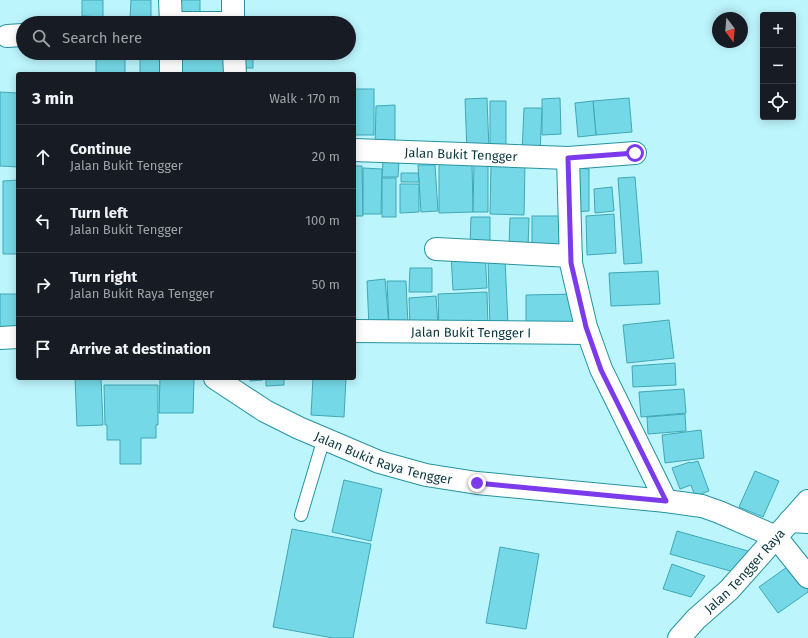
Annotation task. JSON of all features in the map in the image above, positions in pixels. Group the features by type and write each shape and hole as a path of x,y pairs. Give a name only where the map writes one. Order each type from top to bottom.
{"street":[{"path":"170,0 171,16"},
{"path":"232,16 233,0"},
{"path":"171,60 171,72"},
{"path":"234,60 235,72"},
{"name":"Jalan Bukit Tengger","path":"356,150 568,158 635,153"},
{"path":"568,158 570,256 586,327 601,370 666,501"},
{"path":"436,249 570,256"},
{"name":"Jalan Bukit Tengger I","path":"356,331 588,333"},
{"path":"0,338 16,337"},
{"name":"Jalan Bukit Raya Tengger","path":"218,380 265,411 324,438 379,462 426,475 477,483 666,501 702,506 713,510 791,527"},
{"name":"Jalan Tengger Raya","path":"679,638 696,619 729,590 791,527 808,501"},
{"path":"791,527 808,576"}],"lane":[{"path":"301,515 324,438"}],"building":[{"path":"82,0 103,0 103,16 82,16"},
{"path":"131,0 151,0 151,16 130,16"},
{"path":"177,0 200,0 200,16 177,16"},
{"path":"96,60 125,60 125,72 96,72"},
{"path":"140,60 160,60 160,72 140,72"},
{"path":"181,60 228,60 228,72 180,72"},
{"path":"236,60 253,60 253,68 236,68"},
{"path":"356,89 374,89 374,135 356,135"},
{"path":"0,92 16,93 16,167 0,166"},
{"path":"487,98 489,150 467,151 465,99"},
{"path":"560,98 561,134 542,135 542,99"},
{"path":"629,98 632,132 596,135 593,101"},
{"path":"490,101 506,101 506,151 490,152"},
{"path":"593,101 596,135 578,137 575,103"},
{"path":"395,105 395,147 375,147 376,106"},
{"path":"524,108 542,108 540,153 522,153"},
{"path":"383,162 399,162 398,177 382,177"},
{"path":"472,163 473,212 439,213 439,164"},
{"path":"474,164 488,164 488,212 473,212"},
{"path":"491,164 525,164 524,215 490,214"},
{"path":"418,165 435,165 438,211 421,212"},
{"path":"356,166 362,166 363,216 356,216"},
{"path":"363,168 382,169 381,214 363,214"},
{"path":"574,168 589,169 589,211 574,212"},
{"path":"401,173 418,173 419,182 401,182"},
{"path":"635,177 642,263 624,264 618,178"},
{"path":"382,178 396,178 396,217 382,217"},
{"path":"16,180 16,254 3,254 3,181"},
{"path":"400,184 419,184 419,212 400,213"},
{"path":"612,187 614,211 595,213 594,189"},
{"path":"614,214 616,253 587,255 586,216"},
{"path":"532,216 560,216 560,253 532,253"},
{"path":"471,217 490,217 490,247 470,246"},
{"path":"510,218 529,218 528,248 509,248"},
{"path":"485,252 487,288 453,290 451,254"},
{"path":"505,259 508,325 490,326 488,260"},
{"path":"410,268 432,268 432,292 409,292"},
{"path":"658,271 660,304 611,306 609,273"},
{"path":"385,279 389,326 369,327 367,281"},
{"path":"387,281 406,281 408,325 389,326"},
{"path":"487,292 488,327 439,329 438,294"},
{"path":"0,294 16,294 16,329 0,330"},
{"path":"577,294 577,330 526,330 526,295"},
{"path":"436,296 438,327 410,328 409,298"},
{"path":"669,320 674,358 627,363 623,325"},
{"path":"675,363 676,385 633,387 632,366"},
{"path":"75,380 101,380 103,425 77,426"},
{"path":"160,380 194,380 193,413 159,413"},
{"path":"266,380 284,380 284,385 266,386"},
{"path":"313,380 346,380 344,417 311,415"},
{"path":"104,385 158,385 158,425 156,425 156,438 141,438 141,464 120,464 120,440 107,440"},
{"path":"684,389 686,413 641,417 639,392"},
{"path":"685,414 686,431 648,434 647,417"},
{"path":"701,430 704,458 665,463 662,435"},
{"path":"698,461 709,491 695,496 691,485 680,489 672,468"},
{"path":"755,471 779,481 763,517 739,507"},
{"path":"344,480 382,489 371,541 332,532"},
{"path":"292,529 371,544 353,638 333,638 273,627"},
{"path":"677,531 748,551 741,574 670,554"},
{"path":"500,547 539,554 526,629 486,623"},
{"path":"794,562 808,582 808,592 778,613 759,587"},
{"path":"672,564 705,576 691,597 663,589"}],"route":[{"path":"477,483 666,501 601,370 586,327 571,263 568,158 635,153"}]}
